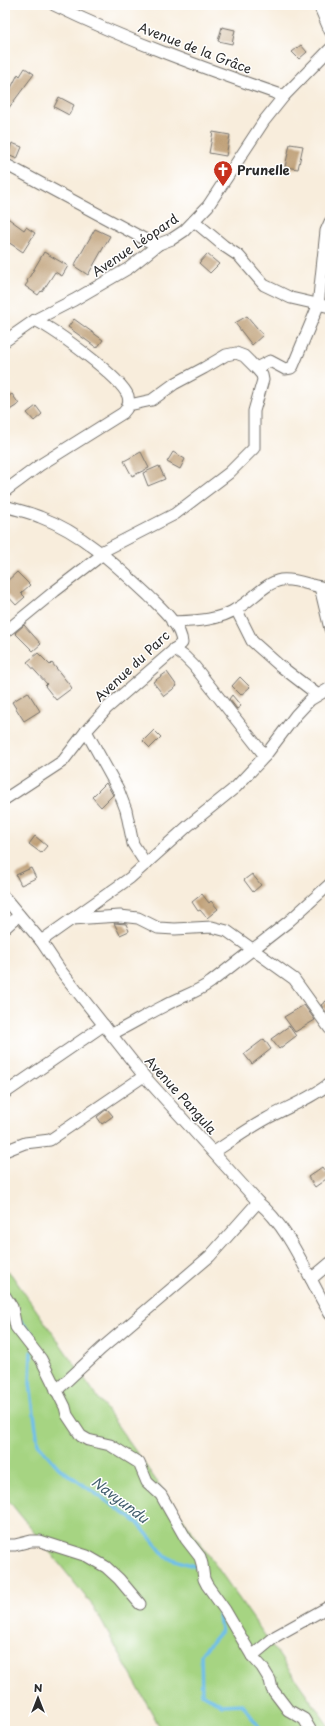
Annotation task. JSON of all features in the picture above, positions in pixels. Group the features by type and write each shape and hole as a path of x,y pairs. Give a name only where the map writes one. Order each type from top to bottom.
{"street":[{"name":"Avenue de la Grâce","path":"54,5 94,24 224,75 284,96"},
{"path":"319,5 330,31"},
{"name":"Avenue Léopard","path":"6,339 35,320 74,300 129,268 159,244 172,239 184,231 208,206 260,126 284,96 330,49"},
{"path":"5,164 148,241 159,244"},
{"path":"194,221 224,246 239,256 264,285 291,298 330,308"},
{"path":"256,368 270,361 285,369 291,368 318,306 326,231 330,222"},
{"path":"35,320 52,329 116,380 128,395 129,405"},
{"path":"5,491 40,465 123,413 129,405 152,400 174,384 226,355 236,353 244,356 262,375 263,380 254,411 254,448 229,473 175,514 102,553 5,632"},
{"name":"Avenue du Parc","path":"5,506 42,517 84,540 102,553 163,610 179,631 182,643 107,708 86,731 63,761 5,799"},
{"path":"172,622 208,620 236,609 274,582 292,580 325,587 330,629"},
{"path":"236,609 252,641 279,665 318,695"},
{"path":"174,649 194,666 265,756"},
{"path":"41,941 130,878 236,786 265,756 296,715 310,700 330,688"},
{"path":"86,731 118,789 126,810 133,844 146,864"},
{"path":"112,1034 165,1005 199,991 288,922 330,884"},
{"name":"Avenue Pangula","path":"5,898 41,941 61,971 144,1076 281,1227 330,1314"},
{"path":"5,928 19,915"},
{"path":"72,919 120,916 138,918 158,928 175,929 212,926 227,931 251,950 294,979 330,1029"},
{"path":"5,1093 104,1025"},
{"path":"5,1151 25,1143 50,1140 144,1076"},
{"path":"214,1152 265,1119 322,1090 330,1083"},
{"path":"56,1391 101,1349 210,1256 258,1202"},
{"path":"311,1279 330,1263"},
{"path":"5,1296 12,1307 16,1328 41,1360 67,1415 81,1436 88,1440 110,1445 127,1457 137,1460 147,1482 161,1495 186,1539 200,1557 204,1579 207,1585 225,1610 252,1656 262,1667 270,1680 272,1689 288,1710 304,1719 311,1731"},
{"path":"5,1545 40,1541 86,1556 106,1567 120,1578 140,1604"},
{"path":"252,1656 276,1636 330,1606"}],"green space":[{"path":"5,1270 11,1274 330,1728 330,1731 162,1731 93,1606 5,1496"}],"building":[{"path":"222,27 235,30 232,44 218,41"},
{"path":"301,45 307,52 299,59 292,52"},
{"path":"25,68 34,74 5,113 5,87 10,90 18,74 20,76"},
{"path":"59,97 74,105 69,115 54,107"},
{"path":"213,132 230,135 226,156 209,153"},
{"path":"12,143 22,147 17,159 8,155"},
{"path":"290,144 303,146 298,169 285,167"},
{"path":"5,216 24,230 26,227 35,233 23,252 5,240"},
{"path":"95,229 110,236 88,275 74,266"},
{"path":"44,252 68,266 62,276 55,272 42,292 41,291 38,295 25,286"},
{"path":"207,254 219,264 210,273 199,263"},
{"path":"247,316 263,335 252,345 235,323"},
{"path":"74,319 103,340 97,348 68,327"},
{"path":"12,394 19,404 5,413 5,399"},
{"path":"36,406 42,414 34,421 27,413"},
{"path":"141,452 149,468 132,476 124,461"},
{"path":"173,452 185,459 180,469 167,462"},
{"path":"159,466 165,479 148,486 143,473"},
{"path":"17,572 30,585 21,593 25,597 16,605 5,593 5,583"},
{"path":"24,625 41,644 33,651 15,633"},
{"path":"38,653 50,665 52,663 72,688 56,700 45,686 47,684 27,662"},
{"path":"167,672 177,686 164,696 153,682"},
{"path":"240,677 250,687 241,695 232,686"},
{"path":"28,692 40,711 24,721 12,702"},
{"path":"232,695 241,706 237,709 229,699"},
{"path":"154,730 161,737 150,748 143,741"},
{"path":"106,783 113,795 101,807 92,797"},
{"path":"35,836 47,846 41,853 29,844"},
{"path":"31,868 36,878 21,885 16,875"},
{"path":"252,874 261,885 253,892 244,880"},
{"path":"202,894 209,903 211,901 218,909 207,918 200,910 198,911 192,902"},
{"path":"114,923 126,924 129,931 120,935"},
{"path":"330,998 330,1009 326,1012 321,1005"},
{"path":"304,1005 315,1020 295,1032 284,1017"},
{"path":"289,1026 296,1036 279,1049 271,1039"},
{"path":"264,1039 271,1049 252,1064 244,1054"},
{"path":"107,1109 113,1116 102,1124 97,1117"},
{"path":"322,1167 329,1177 315,1187 308,1177"}],"waterway":[{"name":"Navyundu","path":"18,1318 32,1334 32,1342"},
{"name":"Navyundu","path":"31,1352 30,1383 38,1444 59,1468 138,1523 166,1557 200,1568"},
{"name":"Navyundu","path":"218,1606 221,1631 201,1654 202,1694 222,1705 242,1704 260,1728 260,1731"}],"place":[{"name":"Prunelle","path":"223,187"}]}
